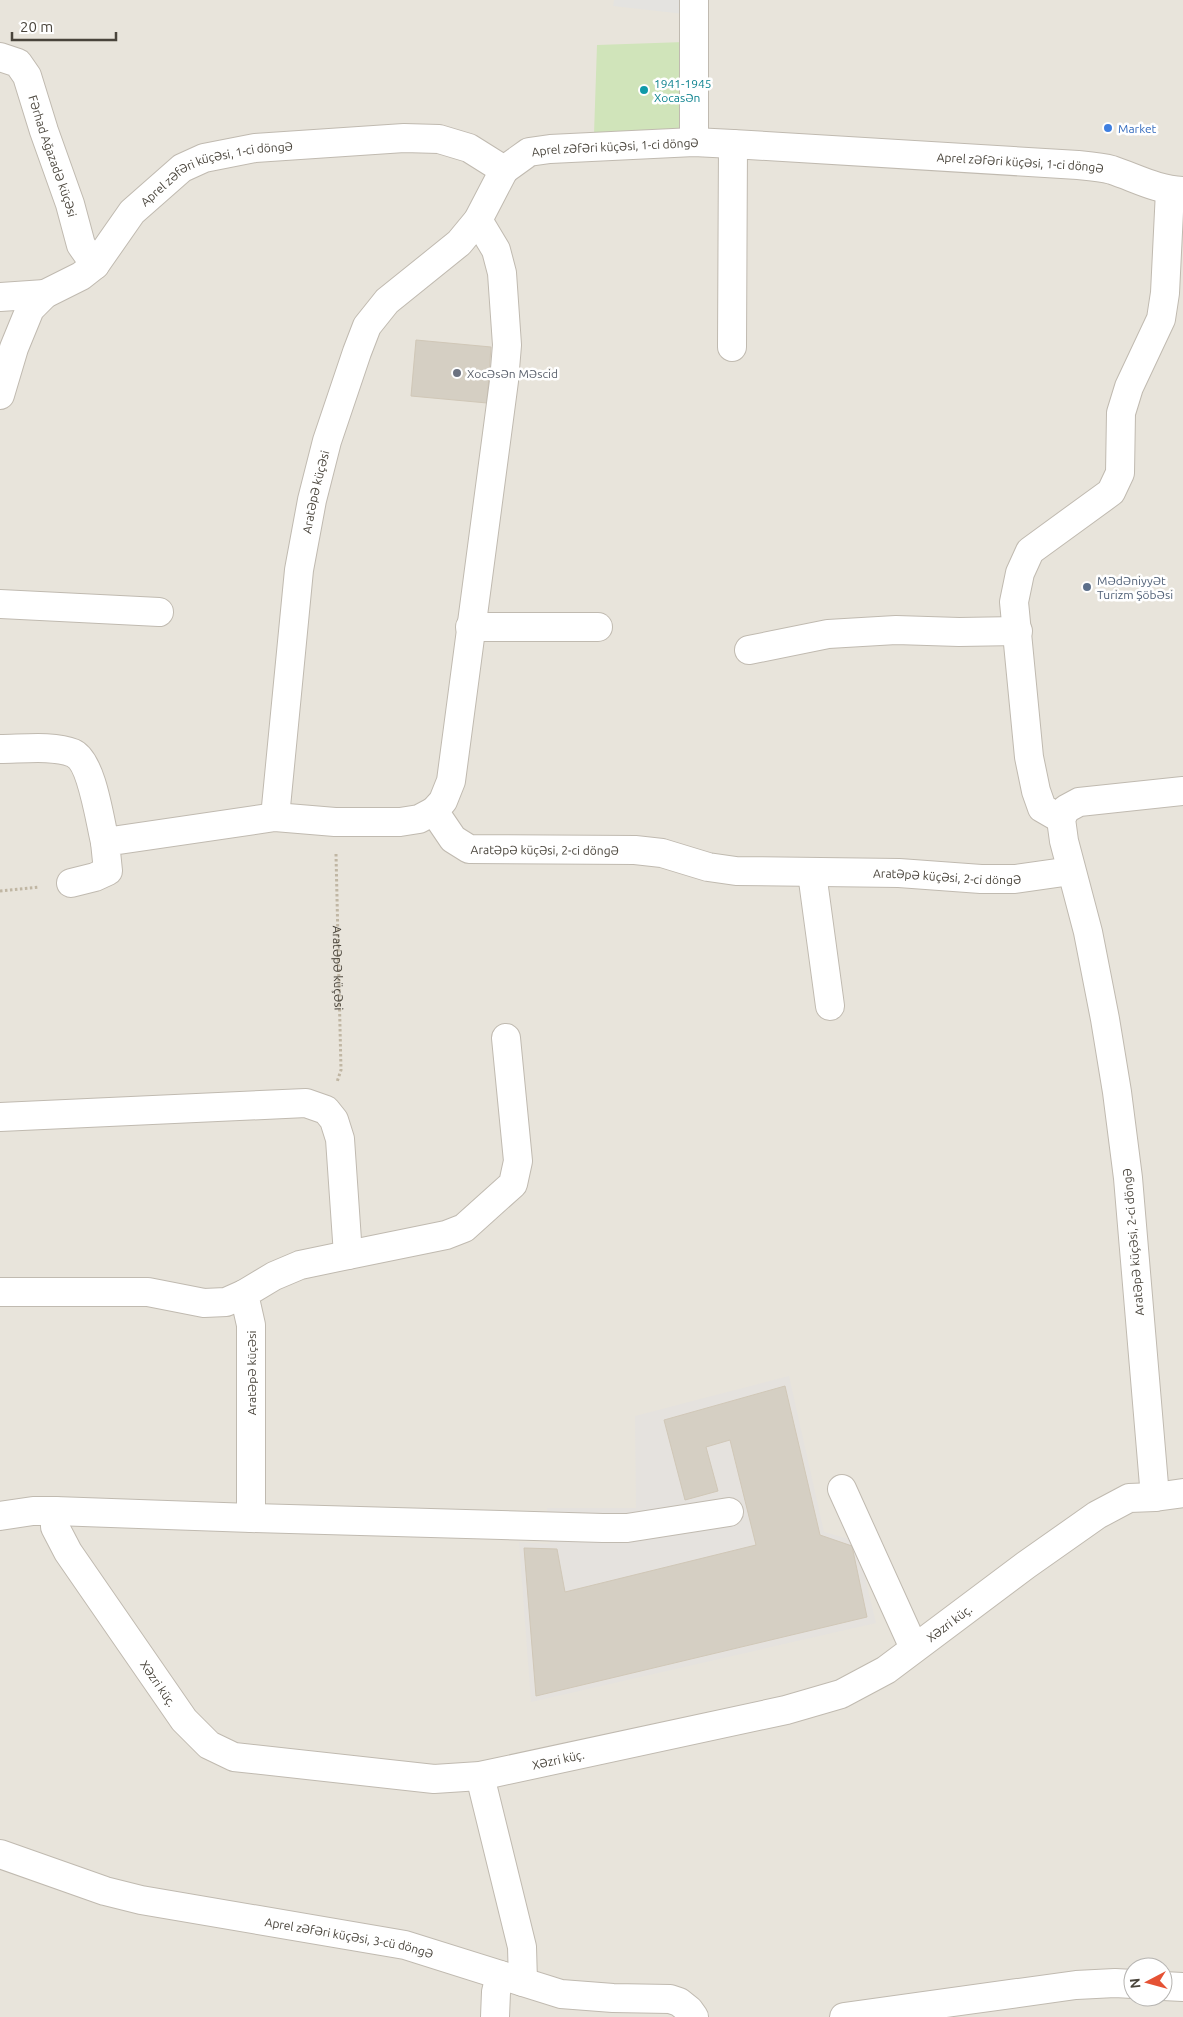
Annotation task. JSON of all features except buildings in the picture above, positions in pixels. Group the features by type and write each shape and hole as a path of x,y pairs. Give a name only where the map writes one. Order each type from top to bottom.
{"street":[{"path":"694,0 694,142"},
{"name":"Fərhad Ağazadə küçəsi","path":"0,57 18,63 28,76 44,131 70,204 81,245 95,265"},
{"name":"Aprel zəfəri küçəsi, 1-ci döngə","path":"0,395 14,348 30,309 45,294 81,276 95,265 132,212 182,168 204,158 255,148 404,138 439,139 469,148 504,170 530,152 550,149 694,142 1078,165 1111,170 1141,183 1177,191"},
{"path":"732,347 733,144"},
{"name":"Aratəpə küçəsi","path":"275,817 298,580 312,500 327,441 357,352 368,326 387,301 459,243 478,220 504,170"},
{"path":"1177,191 1161,319 1130,387 1121,413 1120,473 1111,492 1030,551 1020,573 1014,602 1029,758 1036,791 1042,808 1061,819 1066,809 1079,802 1183,791"},
{"path":"105,842 275,817 335,822 400,822 419,819 434,811 444,801 451,781 504,381 507,345 502,274 496,250 478,220"},
{"path":"0,297 45,294"},
{"path":"0,604 159,612"},
{"path":"470,627 598,627"},
{"path":"750,650 828,634 896,630 1018,632"},
{"path":"0,749 55,749 75,753 88,768 105,842 108,871 71,884"},
{"name":"Aratəpə küçəsi, 2-ci döngə","path":"434,811 453,839 469,849 635,850 662,853 708,867 736,871 899,873 981,879 1015,879 1071,870"},
{"name":"Aratəpə küçəsi, 2-ci döngə","path":"1061,819 1064,841 1088,932 1117,1092 1128,1178 1155,1497"},
{"path":"812,872 830,1006"},
{"path":"0,1292 148,1292 204,1302 226,1302 244,1294 274,1276 300,1265 446,1234 464,1228 513,1184 518,1161 506,1038"},
{"path":"0,1117 306,1104 326,1110 334,1120 340,1139 348,1255"},
{"name":"Aratəpə küçəsi","path":"244,1294 251,1325 251,1518"},
{"path":"842,1489 914,1648"},
{"name":"Xəzri küç.","path":"55,1511 55,1528 68,1552 184,1720 209,1745 234,1757 434,1779 480,1776 795,1707 841,1694 886,1670 1026,1565 1097,1515 1128,1498 1183,1493"},
{"path":"0,1516 33,1511 55,1511 549,1528 627,1528 729,1512"},
{"path":"480,1776 522,1946 511,1979 496,1992 495,2017"},
{"name":"Aprel zəfəri küçəsi, 3-cü döngə","path":"0,1854 114,1893 141,1900 405,1946 561,1994 613,1998 670,1999 679,2002 694,2017"},
{"path":"844,2017 947,2002 1015,2006 1076,1985 1123,1983"}],"path":[{"name":"Aratəpə küçəsi","path":"326,1110 341,1070 335,822"},
{"path":"0,891 71,884"}],"shaded area":[{"path":"0,0 1183,0 1183,2017 0,2017"},
{"path":"614,0 694,0 693,15 613,6"},
{"path":"789,1376 824,1532 856,1541 876,1623 531,1702 519,1542 550,1544 547,1508 636,1508 635,1416"}],"green space":[{"path":"684,42 683,129 594,134 597,45"}],"place":[{"name":"1941-1945 Xocasən","path":"644,90"},
{"name":"Market","path":"1108,128"},
{"name":"Xocəsən Məscid","path":"457,373"},
{"name":"Mədəniyyət Turizm Şöbəsi","path":"1087,587"}]}
